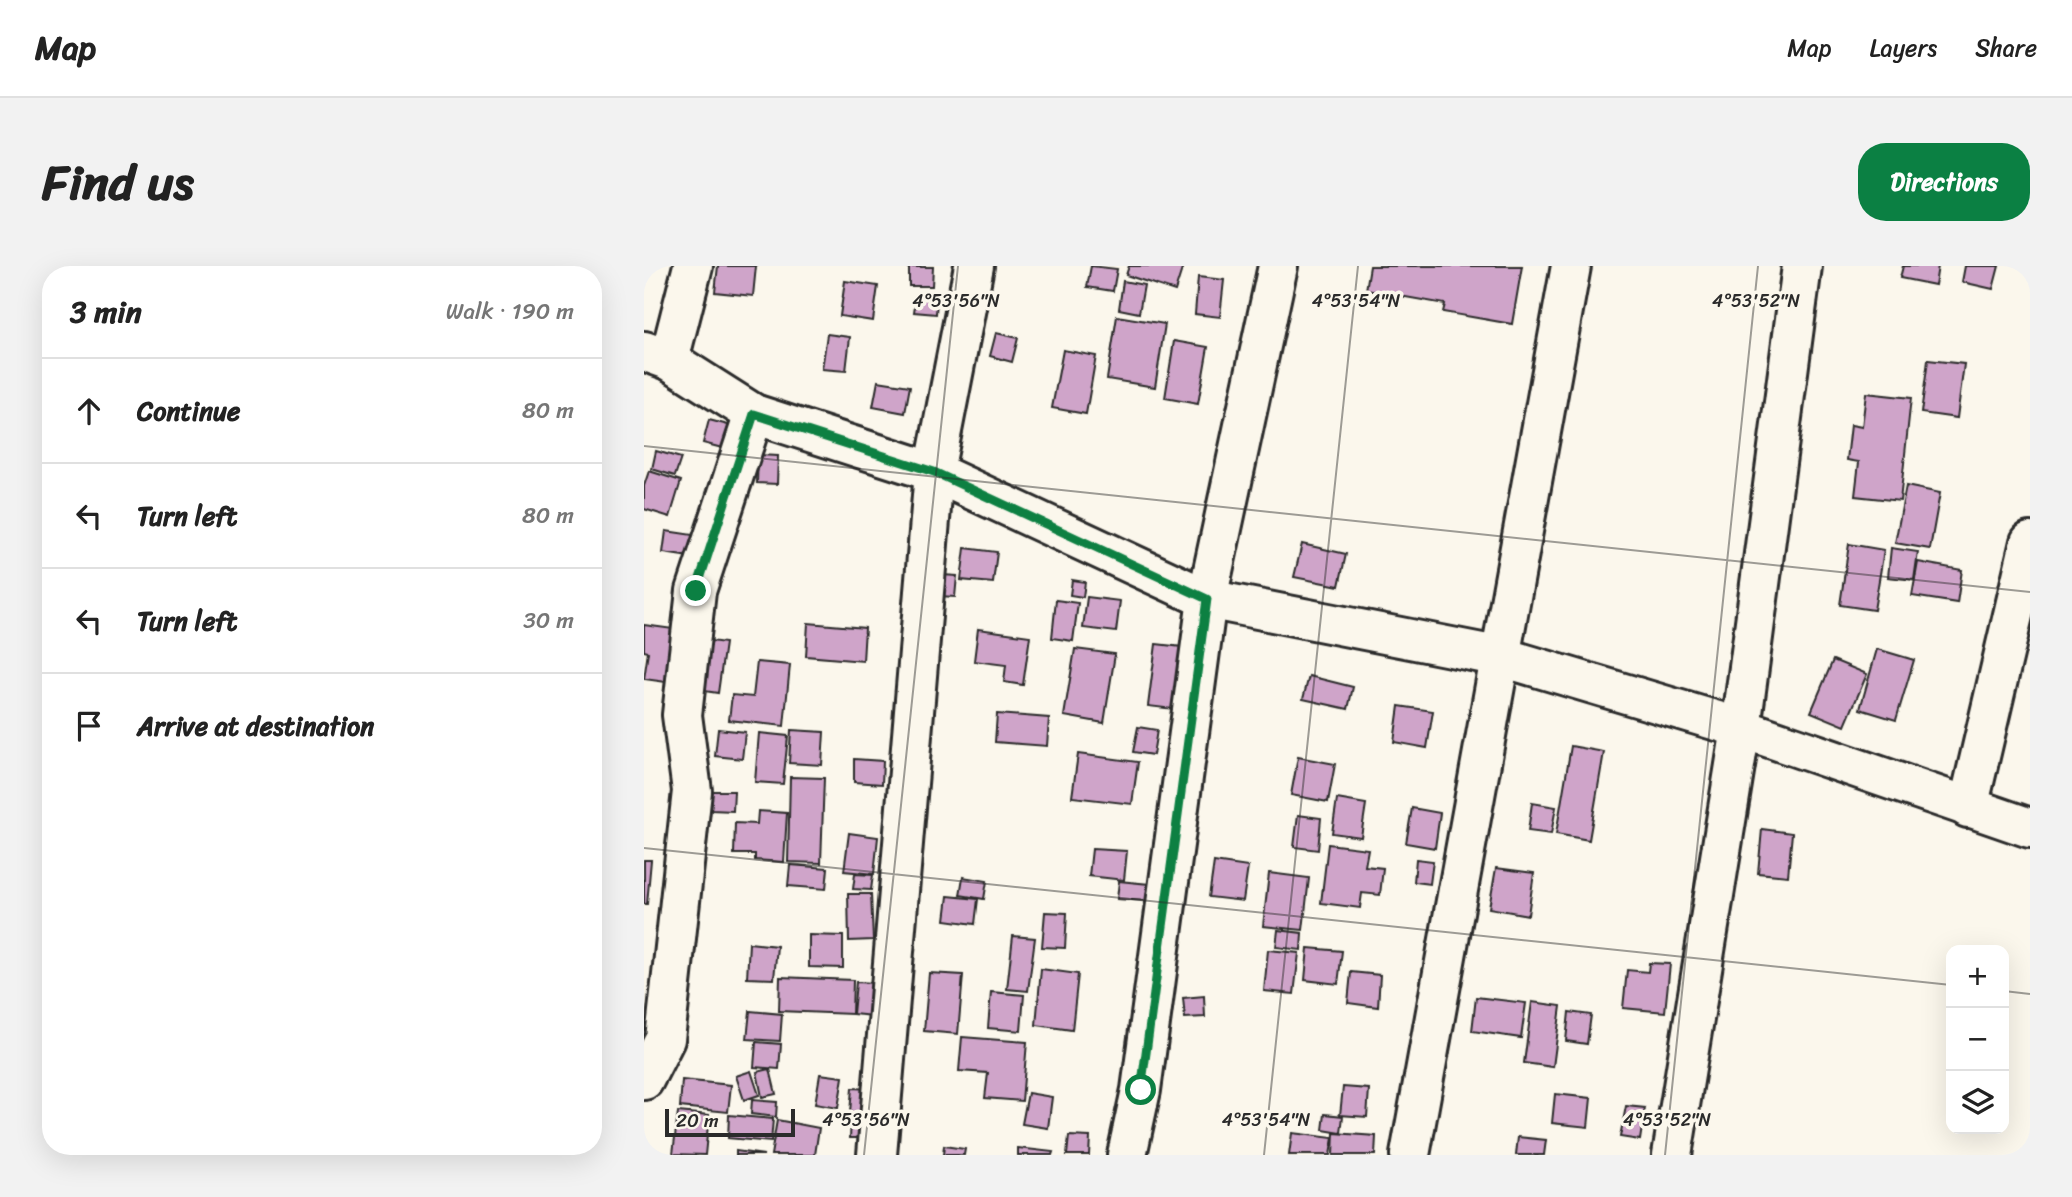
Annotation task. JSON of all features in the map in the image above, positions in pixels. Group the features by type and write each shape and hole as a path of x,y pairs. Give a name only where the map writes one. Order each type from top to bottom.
{"street":[{"path":"693,266 656,356 754,414 934,472 1207,599 1502,657 1741,728 2030,828"},
{"path":"877,1155 934,472 974,266"},
{"path":"1127,1155 1141,1090 1207,599 1278,266"},
{"path":"1410,1155 1571,266"},
{"path":"1672,1155 1741,728 1802,266"},
{"path":"644,1080 664,1038 691,804 692,791 682,715 696,591 754,414"},
{"path":"1968,808 2030,542"}],"building":[{"path":"718,266 756,266 753,296 715,292"},
{"path":"1091,266 1117,269 1113,291 1087,287"},
{"path":"1129,266 1183,266 1175,291 1126,275"},
{"path":"1370,266 1522,266 1512,324 1443,312 1445,304 1366,290"},
{"path":"1903,266 1938,266 1935,285 1900,278"},
{"path":"1965,266 1999,266 1993,289 1962,282"},
{"path":"909,267 933,267 932,286 909,286"},
{"path":"1198,277 1224,280 1220,317 1195,314"},
{"path":"845,281 878,286 873,321 840,316"},
{"path":"1123,281 1144,285 1139,313 1119,309"},
{"path":"916,298 937,300 936,314 914,312"},
{"path":"1117,316 1165,324 1155,387 1107,379"},
{"path":"996,333 1018,338 1012,362 990,356"},
{"path":"827,334 850,337 846,371 822,369"},
{"path":"1174,341 1208,347 1198,404 1165,398"},
{"path":"1063,350 1096,356 1086,414 1052,408"},
{"path":"1928,360 1964,364 1957,418 1921,413"},
{"path":"878,381 910,386 905,413 873,407"},
{"path":"1866,393 1911,398 1900,501 1855,496 1859,462 1847,460 1851,425 1862,427"},
{"path":"709,420 732,426 726,449 703,443"},
{"path":"656,451 681,458 675,476 652,469"},
{"path":"758,455 778,456 777,484 757,483"},
{"path":"649,471 681,481 670,517 644,509 644,486"},
{"path":"1906,486 1940,493 1930,549 1895,543"},
{"path":"666,531 693,535 690,557 663,553"},
{"path":"1302,544 1346,554 1339,586 1294,577"},
{"path":"1849,544 1884,550 1874,610 1840,605"},
{"path":"965,548 997,552 993,583 961,580"},
{"path":"1891,548 1918,552 1914,580 1888,577"},
{"path":"1918,562 1962,570 1957,603 1912,596"},
{"path":"942,575 957,576 955,597 939,596"},
{"path":"1072,580 1085,582 1083,597 1070,595"},
{"path":"1087,597 1120,601 1116,632 1083,628"},
{"path":"1056,600 1078,603 1073,641 1052,638"},
{"path":"808,623 865,628 863,661 806,656"},
{"path":"644,625 688,631 681,684 644,679 648,652 644,651"},
{"path":"978,629 1030,636 1023,685 1004,682 1006,665 974,661"},
{"path":"704,640 725,643 718,693 698,690"},
{"path":"1156,644 1182,647 1173,709 1148,706"},
{"path":"1075,649 1115,654 1104,723 1064,716"},
{"path":"1877,649 1914,660 1896,720 1860,709"},
{"path":"1833,660 1867,674 1845,726 1811,712"},
{"path":"757,662 790,665 784,726 729,720 732,695 753,697"},
{"path":"1309,676 1353,687 1348,709 1303,699"},
{"path":"1399,706 1433,711 1427,748 1394,742"},
{"path":"997,714 1049,718 1047,746 995,742"},
{"path":"1138,727 1157,730 1153,755 1133,752"},
{"path":"718,729 745,732 742,759 715,756"},
{"path":"791,730 824,732 822,765 789,763"},
{"path":"759,733 788,736 783,784 755,782"},
{"path":"1571,746 1604,752 1589,840 1556,834"},
{"path":"1078,754 1138,762 1132,804 1072,797"},
{"path":"1298,757 1335,764 1328,802 1291,795"},
{"path":"854,759 883,761 882,784 854,782"},
{"path":"790,777 824,778 821,863 788,862"},
{"path":"712,791 734,791 733,811 711,810"},
{"path":"1337,799 1366,804 1361,837 1332,833"},
{"path":"1532,803 1556,807 1551,834 1528,831"},
{"path":"1412,808 1440,813 1435,848 1406,843"},
{"path":"758,811 787,813 784,862 755,860 755,854 734,854 735,823 757,824"},
{"path":"1298,815 1321,818 1318,850 1294,847"},
{"path":"1762,829 1792,833 1788,876 1758,873"},
{"path":"849,833 878,837 874,874 844,871"},
{"path":"1328,844 1368,849 1365,866 1383,868 1380,895 1362,893 1360,908 1321,903"},
{"path":"1092,849 1127,851 1124,880 1089,876"},
{"path":"1416,859 1433,861 1430,884 1414,882"},
{"path":"644,860 651,860 647,904 644,904"},
{"path":"1214,862 1248,867 1243,901 1209,897"},
{"path":"790,865 828,868 826,889 788,886"},
{"path":"1496,868 1534,873 1528,915 1489,908"},
{"path":"1269,873 1309,878 1303,930 1263,926"},
{"path":"855,874 873,875 871,890 853,889"},
{"path":"963,877 987,881 984,899 960,895"},
{"path":"1119,881 1149,884 1148,901 1117,899"},
{"path":"848,894 871,894 873,940 849,941"},
{"path":"948,896 978,899 975,924 945,920"},
{"path":"1045,912 1067,913 1065,948 1042,947"},
{"path":"1278,930 1302,933 1301,950 1276,947"},
{"path":"809,935 843,936 843,968 809,967"},
{"path":"1013,936 1035,938 1028,991 1007,989"},
{"path":"749,943 777,946 774,979 747,978"},
{"path":"1308,948 1342,951 1338,984 1305,980"},
{"path":"1268,950 1299,953 1294,994 1264,991"},
{"path":"1649,963 1670,964 1665,1012 1623,1008 1627,970 1648,972"},
{"path":"1041,969 1078,974 1072,1030 1036,1025"},
{"path":"1351,972 1380,975 1378,1007 1348,1003"},
{"path":"929,973 963,975 958,1034 924,1031"},
{"path":"780,977 853,980 852,1014 779,1011"},
{"path":"856,982 875,983 873,1016 853,1014"},
{"path":"991,992 1024,995 1021,1031 988,1028"},
{"path":"1204,996 1205,1017 1185,1018 1183,998"},
{"path":"1476,997 1526,1003 1521,1038 1472,1031"},
{"path":"1532,1002 1561,1006 1553,1067 1524,1063"},
{"path":"750,1011 782,1014 780,1041 747,1039"},
{"path":"1569,1012 1591,1015 1587,1044 1566,1041"},
{"path":"962,1037 1027,1042 1022,1101 985,1098 988,1073 959,1071"},
{"path":"756,1042 781,1044 779,1069 754,1067"},
{"path":"770,1069 776,1094 762,1097 757,1072"},
{"path":"751,1071 759,1095 744,1100 736,1076"},
{"path":"820,1074 843,1077 838,1108 815,1104"},
{"path":"682,1080 731,1085 728,1112 680,1107"},
{"path":"1343,1087 1369,1089 1367,1117 1340,1115"},
{"path":"852,1088 870,1089 868,1115 850,1113"},
{"path":"1028,1093 1052,1097 1048,1128 1022,1124"},
{"path":"1555,1094 1591,1098 1588,1127 1552,1123"},
{"path":"752,1100 777,1102 776,1117 751,1114"},
{"path":"1626,1106 1645,1108 1640,1140 1620,1137"},
{"path":"678,1112 709,1115 705,1155 673,1154"},
{"path":"1325,1114 1343,1116 1341,1133 1323,1130"},
{"path":"729,1115 773,1119 771,1142 728,1138"},
{"path":"777,1120 819,1128 815,1155 771,1155"},
{"path":"851,1120 867,1121 866,1138 850,1138"},
{"path":"1292,1133 1333,1138 1330,1155 1289,1155"},
{"path":"1334,1133 1376,1136 1375,1155 1333,1155"},
{"path":"1069,1136 1090,1137 1089,1155 1067,1155"},
{"path":"1518,1137 1546,1140 1544,1155 1516,1155"},
{"path":"944,1146 965,1149 964,1155 943,1155"},
{"path":"1018,1148 1053,1152 1052,1155 1018,1155"},
{"path":"736,1151 764,1155 736,1155"}],"route":[{"path":"696,591 754,414 934,472 1207,599 1141,1090"}]}
